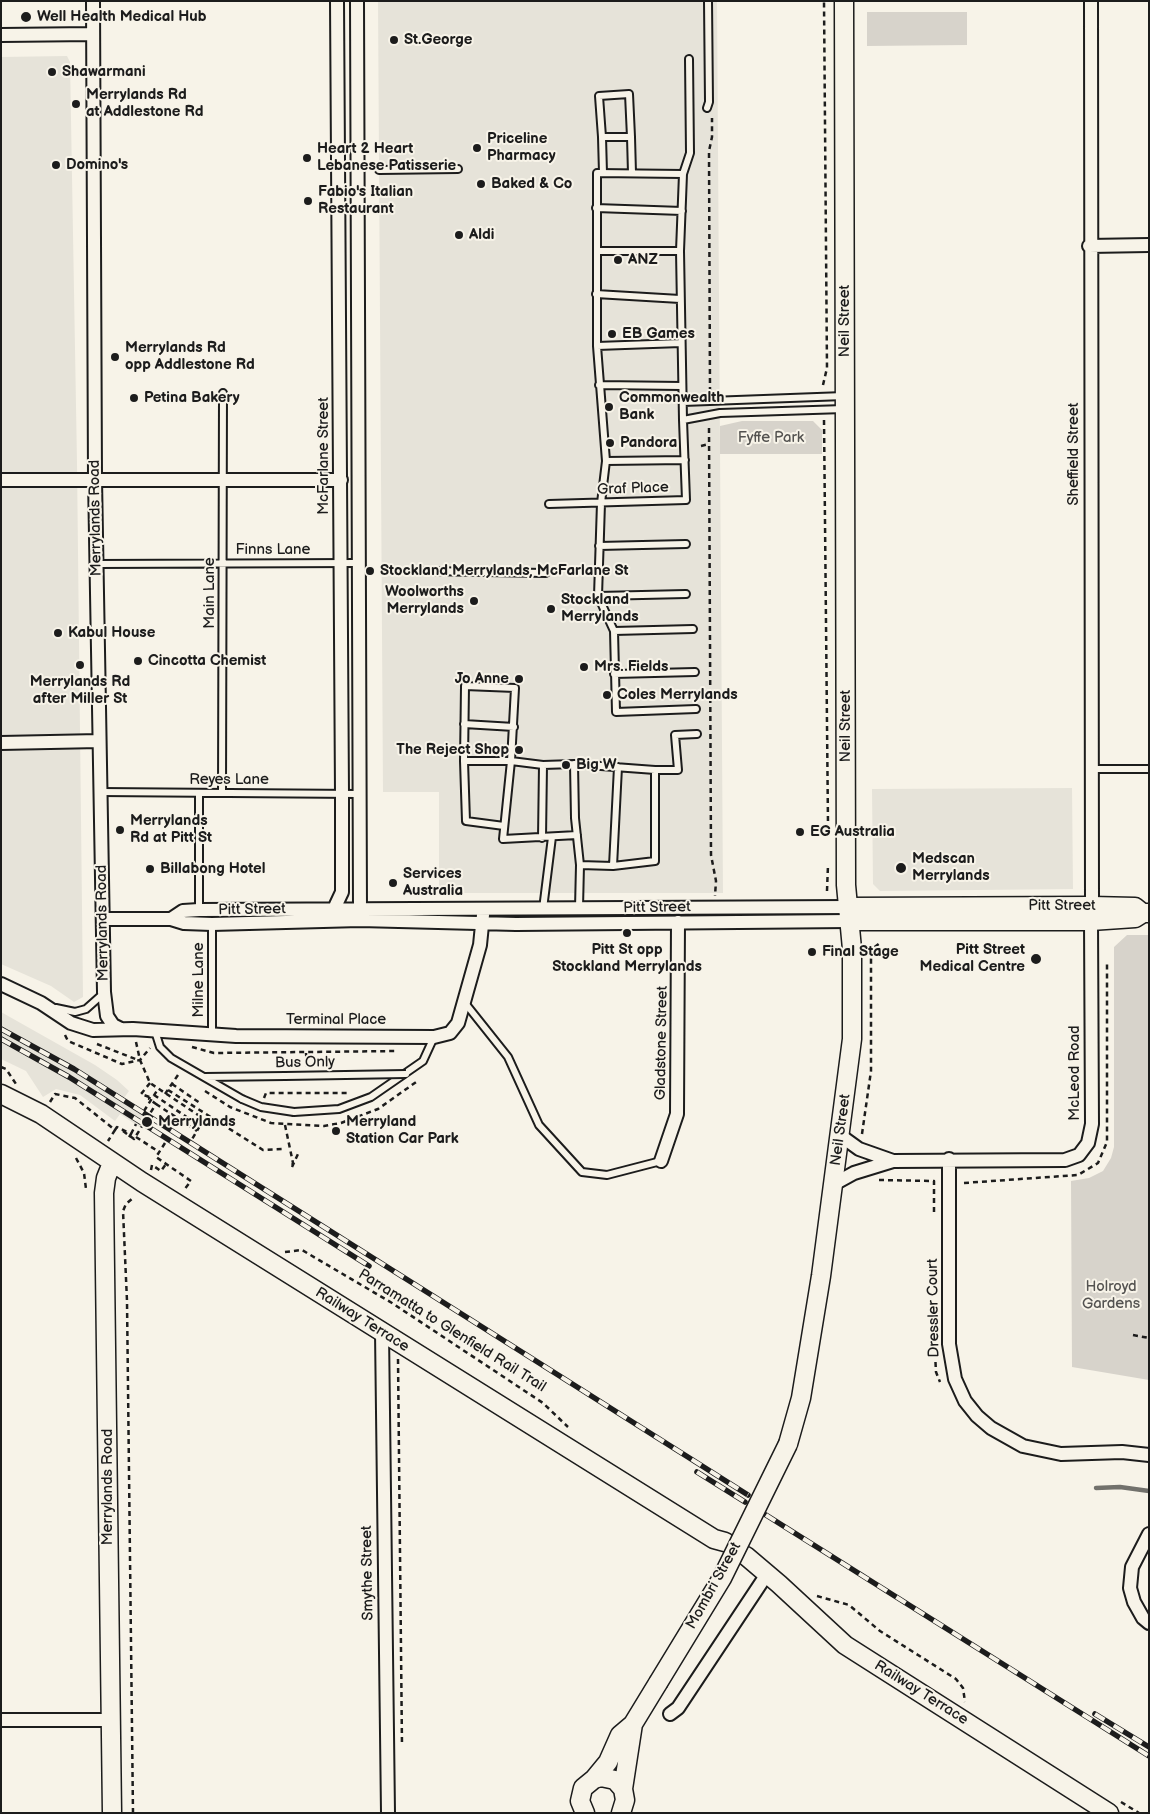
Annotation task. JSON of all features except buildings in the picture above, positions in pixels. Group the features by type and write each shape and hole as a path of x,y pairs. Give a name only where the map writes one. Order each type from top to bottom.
{"main road":[{"name":"Neil Street","path":"788,1444 801,1398 841,1136 852,1039 852,949 846,885 844,1"},
{"name":"Pitt Street","path":"849,914 1091,913 1135,918 1146,913"},
{"name":"Railway Terrace","path":"1,1094 41,1114 112,1163 382,1332 714,1539 725,1542"},
{"name":"Merrylands Road","path":"112,1163 106,1178 104,1193 112,1813"},
{"name":"Mombri Street","path":"583,1811 581,1794 583,1788 608,1762 620,1735 633,1724 722,1578 788,1444"},
{"name":"Railway Terrace","path":"746,1556 845,1645 1112,1805"},
{"name":"Mombri Street","path":"626,1811 623,1789 633,1724"},
{"path":"594,1778 608,1778 623,1789"}],"street":[{"name":"Merrylands Road","path":"92,1 95,479 104,992 107,1016 113,1025 121,1029"},
{"name":"McFarlane Street","path":"334,909 342,892 337,1"},
{"path":"357,1 358,794 360,908"},
{"name":"Sheffield Street","path":"1091,1 1091,913"},
{"path":"1,35 93,34"},
{"path":"1090,246 1149,245"},
{"path":"1,480 341,480"},
{"path":"1,743 99,741"},
{"name":"Pitt Street","path":"171,919 183,911 199,910 360,908 483,910 579,908 849,914"},
{"name":"Terminal Place","path":"1,984 41,1003 93,1037 121,1029 212,1035 434,1037 450,1033 465,1003 480,945 483,910"},
{"name":"McLeod Road","path":"834,1184 854,1173 893,1161 949,1159 1065,1160 1073,1158 1084,1150 1091,1134 1092,1124 1091,913"},
{"name":"Pitt Street","path":"104,919 171,919 184,923 212,924 360,920 482,923 678,922 849,914"},
{"name":"Gladstone Street","path":"661,1161 677,1114 678,922"},
{"name":"McLeod Road","path":"841,1136 859,1149 893,1161"},
{"name":"Dressler Court","path":"949,1159 949,1350 955,1379 965,1401 977,1416 992,1428 1023,1446 1060,1454 1122,1452 1149,1455"},
{"name":"Smythe Street","path":"382,1332 388,1813"},
{"path":"1149,1534 1132,1567 1130,1588 1134,1602 1143,1618 1149,1623"},
{"path":"670,1714 678,1708 767,1574"},
{"path":"1,1720 110,1720"}],"lane":[{"path":"707,108 709,102 708,1"},
{"name":"Graf Place","path":"549,504 686,500 680,252 683,174 690,153 689,59"},
{"path":"604,173 599,96 629,94 632,173"},
{"path":"602,137 631,137"},
{"path":"379,170 458,169"},
{"path":"683,174 597,173 597,346 606,461 601,503 598,596 614,631 616,712 696,709"},
{"path":"596,208 682,211"},
{"path":"598,250 680,252"},
{"path":"596,294 680,299"},
{"path":"597,346 681,343"},
{"path":"599,385 682,386"},
{"name":"Main Lane","path":"222,793 223,393"},
{"path":"683,402 845,402"},
{"path":"683,420 734,412 845,402"},
{"path":"606,461 685,460"},
{"path":"599,546 686,544"},
{"name":"Finns Lane","path":"97,564 223,562 358,563"},
{"path":"425,571 546,573"},
{"path":"598,596 686,594"},
{"path":"614,631 693,629"},
{"path":"614,674 695,672"},
{"path":"504,826 466,820 464,761 465,686 515,688 514,727 503,838 542,838 577,835"},
{"path":"464,724 514,727"},
{"path":"464,761 511,761 543,765 574,764 678,770 675,735 696,734"},
{"path":"574,764 580,865 579,908"},
{"path":"542,838 543,765"},
{"path":"613,866 618,767"},
{"path":"1091,769 1149,770"},
{"path":"580,865 613,866 655,861 655,770"},
{"name":"Reyes Lane","path":"100,792 358,794"},
{"path":"199,793 199,910"},
{"path":"543,909 552,837"},
{"name":"Milne Lane","path":"212,924 212,1035"},
{"path":"41,1003 63,1010 80,1011 96,1002 104,992"},
{"path":"465,1003 508,1057 540,1125 582,1172 607,1175 661,1161"},
{"path":"155,1031 164,1053 242,1100 261,1107 299,1112 339,1110 371,1098 423,1061 434,1037"},
{"name":"Bus Only","path":"204,1077 406,1074"}],"path":[{"name":"Neil Street","path":"823,385 827,368 824,1"},
{"path":"710,394 709,150 712,137 712,117"},
{"name":"Neil Street","path":"823,415 828,827"},
{"path":"709,428 711,855 716,880 715,897"},
{"path":"701,446 709,444"},
{"path":"827,891 828,864"},
{"path":"860,1141 872,1071 872,949 880,943"},
{"path":"964,1182 1078,1175 1098,1164 1105,1151 1108,1137 1107,964"},
{"path":"93,1037 140,1060"},
{"path":"68,1041 122,1064 140,1060 150,1048"},
{"path":"136,1042 140,1060 150,1083 204,1119 191,1141"},
{"path":"186,1045 214,1054 394,1052 401,1049"},
{"path":"165,1094 178,1074"},
{"path":"150,1083 141,1094 151,1098"},
{"path":"172,1084 200,1103"},
{"path":"144,1111 158,1089"},
{"path":"168,1090 263,1150 282,1149"},
{"path":"256,1118 266,1093 355,1092"},
{"path":"49,1103 55,1094 75,1098 115,1130 117,1128 131,1134"},
{"path":"154,1095 200,1126"},
{"path":"151,1098 149,1100 197,1131"},
{"path":"136,1137 156,1104"},
{"path":"128,1139 136,1124"},
{"path":"284,1125 293,1163 291,1168 298,1159 298,1154"},
{"path":"108,1142 115,1130"},
{"path":"123,1131 159,1152"},
{"path":"165,1142 156,1157 191,1181 183,1191 190,1195"},
{"path":"72,1154 84,1173 86,1189"},
{"path":"159,1176 150,1170 152,1166 161,1171 166,1164"},
{"path":"871,1180 934,1181"},
{"name":"Merrylands Road","path":"133,1198 126,1204 123,1211 127,1301 133,1813"},
{"name":"Parramatta to Glenfield Rail Trail","path":"278,1248 285,1252 302,1250 400,1308 544,1402 569,1429"},
{"path":"1133,1335 1149,1338"},
{"path":"935,1346 936,1372 942,1387"},
{"path":"398,1356 402,1747"},
{"path":"812,1593 818,1597 837,1600 849,1605 880,1631 956,1679 963,1688 965,1702 970,1706"},
{"path":"1112,1805 1139,1813"}],"shaded area":[{"name":"Stockland Merrylands","path":"378,1 717,1 723,893 439,893 439,792 383,792"},
{"path":"67,56 70,62 77,463 83,997 74,1002 51,986 1,964 1,57"},
{"path":"1072,788 1073,889 880,891 873,884 872,789"},
{"path":"1,1012 95,1065 117,1080 129,1091 124,1098 150,1114 141,1128 120,1114 115,1121 80,1095 56,1089 43,1097 26,1071 1,1059"}],"green space":[{"path":"867,12 967,12 967,45 867,46"},
{"name":"Fyffe Park","path":"742,421 813,421 822,430 822,454 720,454 720,426"},
{"name":"Holroyd Gardens","path":"1127,935 1149,935 1149,1380 1072,1367 1071,1181 1089,1178 1103,1171 1111,1158 1114,1147 1114,947"}],"waterway":[{"path":"1096,1488 1120,1487 1149,1491"}],"railway":[{"path":"1,1029 74,1069 748,1495"},
{"path":"1,1039 69,1077 369,1266"},
{"path":"697,1472 745,1502"},
{"path":"766,1515 1149,1756"},
{"path":"1095,1714 1149,1747"}],"place":[{"name":"Well Health Medical Hub","path":"26,17"},
{"name":"St.George","path":"394,40"},
{"name":"Shawarmani","path":"52,72"},
{"name":"Merrylands Rd at Addlestone Rd","path":"76,104"},
{"name":"Priceline Pharmacy","path":"477,148"},
{"name":"Heart 2 Heart Lebanese Patisserie","path":"307,158"},
{"name":"Domino's","path":"56,165"},
{"name":"Baked & Co","path":"481,184"},
{"name":"Fabio's Italian Restaurant","path":"308,201"},
{"name":"Aldi","path":"459,235"},
{"name":"ANZ","path":"618,260"},
{"name":"EB Games","path":"612,334"},
{"name":"Merrylands Rd opp Addlestone Rd","path":"115,357"},
{"name":"Petina Bakery","path":"134,398"},
{"name":"Commonwealth Bank","path":"609,407"},
{"name":"Pandora","path":"610,443"},
{"name":"Stockland Merrylands, McFarlane St","path":"370,571"},
{"name":"Woolworths Merrylands","path":"474,601"},
{"name":"Stockland Merrylands","path":"551,609"},
{"name":"Kabul House","path":"58,633"},
{"name":"Cincotta Chemist","path":"138,661"},
{"name":"Merrylands Rd after Miller St","path":"80,665"},
{"name":"Mrs. Fields","path":"584,667"},
{"name":"Jo Anne","path":"519,679"},
{"name":"Coles Merrylands","path":"607,695"},
{"name":"The Reject Shop","path":"519,750"},
{"name":"Big W","path":"566,765"},
{"name":"Merrylands Rd at Pitt St","path":"120,830"},
{"name":"EG Australia","path":"800,832"},
{"name":"Medscan Merrylands","path":"901,868"},
{"name":"Billabong Hotel","path":"150,869"},
{"name":"Services Australia","path":"393,883"},
{"name":"Pitt St opp Stockland Merrylands","path":"627,933"},
{"name":"Final Stage","path":"812,952"},
{"name":"Pitt Street Medical Centre","path":"1036,959"},
{"name":"Merrylands","path":"147,1122"},
{"name":"Merryland Station Car Park","path":"336,1131"}]}
